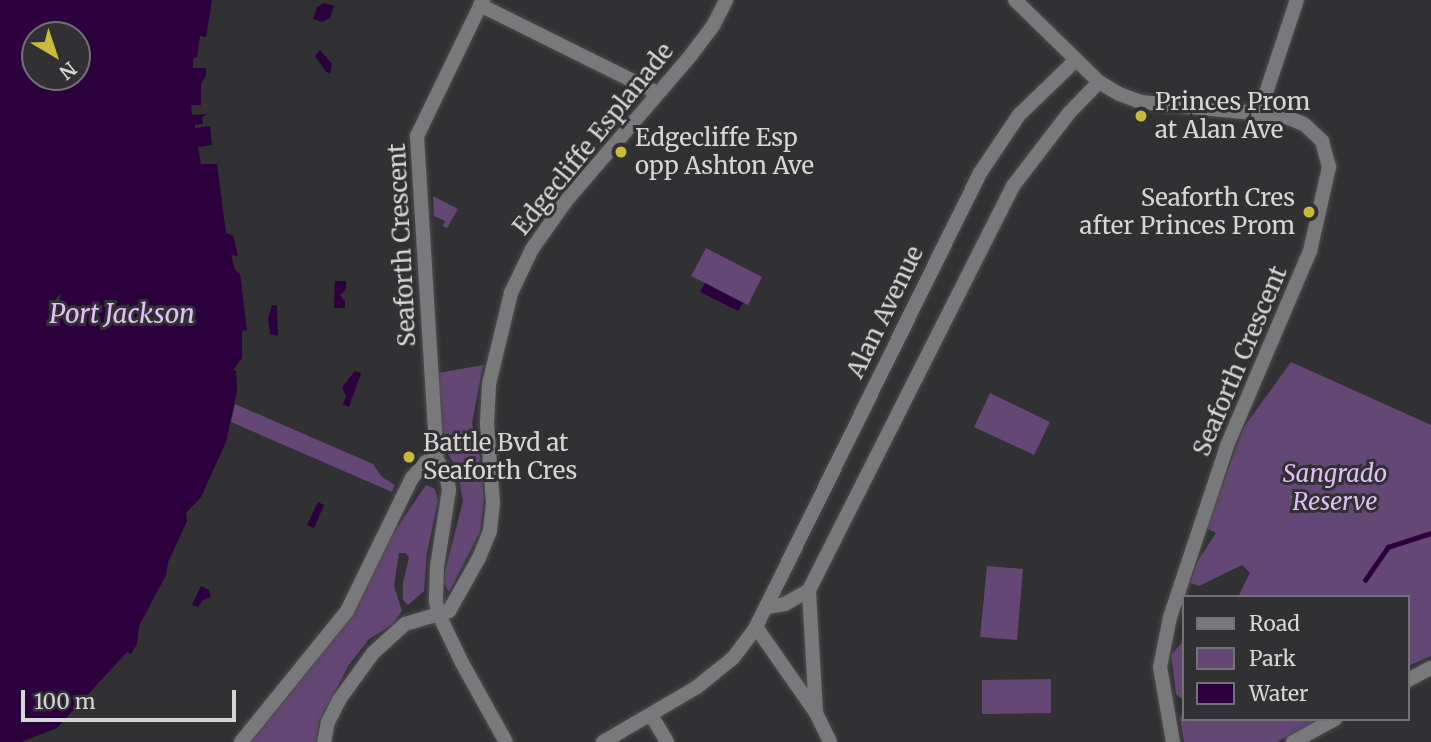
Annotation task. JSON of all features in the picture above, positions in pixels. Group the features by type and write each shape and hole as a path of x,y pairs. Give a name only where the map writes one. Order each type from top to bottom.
{"street":[{"name":"Edgecliffe Esplanade","path":"439,615 449,611 462,591 490,531 493,503 487,423 489,384 511,293 532,249 549,223 713,26 726,0"},
{"name":"Seaforth Crescent","path":"1015,0 1100,82 1141,102 1283,116 1304,124 1322,142 1329,167 1310,251 1227,446 1170,617 1160,667 1173,742"},
{"path":"1259,114 1297,0"},
{"path":"482,2 657,93"},
{"name":"Seaforth Crescent","path":"439,615 435,590 449,490 446,474 431,461 417,136 482,2"},
{"name":"Alan Avenue","path":"603,742 697,687 733,658 756,627 980,173 1019,115 1076,60"},
{"path":"816,713 809,590 1013,186 1069,113 1100,82"},
{"path":"241,742 347,611 412,478 431,461"},
{"path":"766,607 785,604 809,590"},
{"path":"324,742 328,722 339,700 373,653 405,624 439,615 506,742"},
{"path":"756,627 816,713 830,742"},
{"path":"1410,679 1431,668"},
{"path":"651,715 667,742"},
{"path":"1293,742 1331,721"}],"green space":[{"path":"433,196 458,209 447,228 443,226 445,221 434,216"},
{"path":"706,248 762,277 748,305 691,276"},
{"name":"Sangrado Reserve","path":"1291,362 1431,425 1431,656 1410,665 1410,595 1239,595 1250,573 1242,565 1199,586 1190,583 1197,562 1216,533 1206,528 1244,427"},
{"path":"483,365 472,423 480,457 484,499 480,532 449,592 444,584 445,571 463,501 457,469 443,446 438,373"},
{"path":"990,393 1050,422 1034,455 974,427"},
{"path":"235,404 373,464 382,477 395,485 392,492 231,422"},
{"path":"426,485 435,489 438,500 427,553 424,591 408,605 403,600 403,582 409,558 406,553 399,553 394,586 402,611 392,625 369,639 349,665 319,721 316,742 251,742"},
{"path":"987,566 1023,569 1017,640 980,637"},
{"path":"1182,642 1182,699 1176,694 1171,655"},
{"path":"1051,679 1051,713 982,714 982,680"},
{"path":"1182,714 1182,721 1316,721 1277,742 1184,742 1180,718"}],"water":[{"name":"Port Jackson","path":"0,0 212,0 206,37 200,36 197,57 193,58 193,68 206,68 206,75 201,84 201,105 191,105 192,115 208,114 202,117 203,124 195,125 195,128 210,126 212,145 198,147 201,164 217,164 226,233 233,235 238,256 231,255 235,270 240,274 247,331 243,330 242,334 242,358 233,370 236,371 237,391 226,442 201,497 186,513 187,521 168,562 166,575 139,626 137,644 131,654 127,652 57,728 21,742 0,742"},
{"path":"324,3 334,6 330,18 322,22 313,19 317,7"},
{"path":"320,50 332,64 330,73 326,72 315,56"},
{"path":"335,281 346,281 346,289 340,295 345,301 345,308 334,308"},
{"path":"705,283 743,303 738,311 700,292"},
{"path":"272,305 277,306 278,336 270,334 268,319"},
{"path":"355,371 361,373 349,407 343,405 346,396 342,387"},
{"path":"318,502 324,505 314,528 307,525"},
{"path":"201,586 209,590 211,597 203,600 198,607 192,605"}],"waterway":[{"path":"1365,580 1388,547 1431,533"}],"place":[{"name":"Princes Prom at Alan Ave","path":"1141,116"},
{"name":"Edgecliffe Esp opp Ashton Ave","path":"621,152"},
{"name":"Seaforth Cres after Princes Prom","path":"1309,212"},
{"name":"Battle Bvd at Seaforth Cres","path":"409,457"}]}
